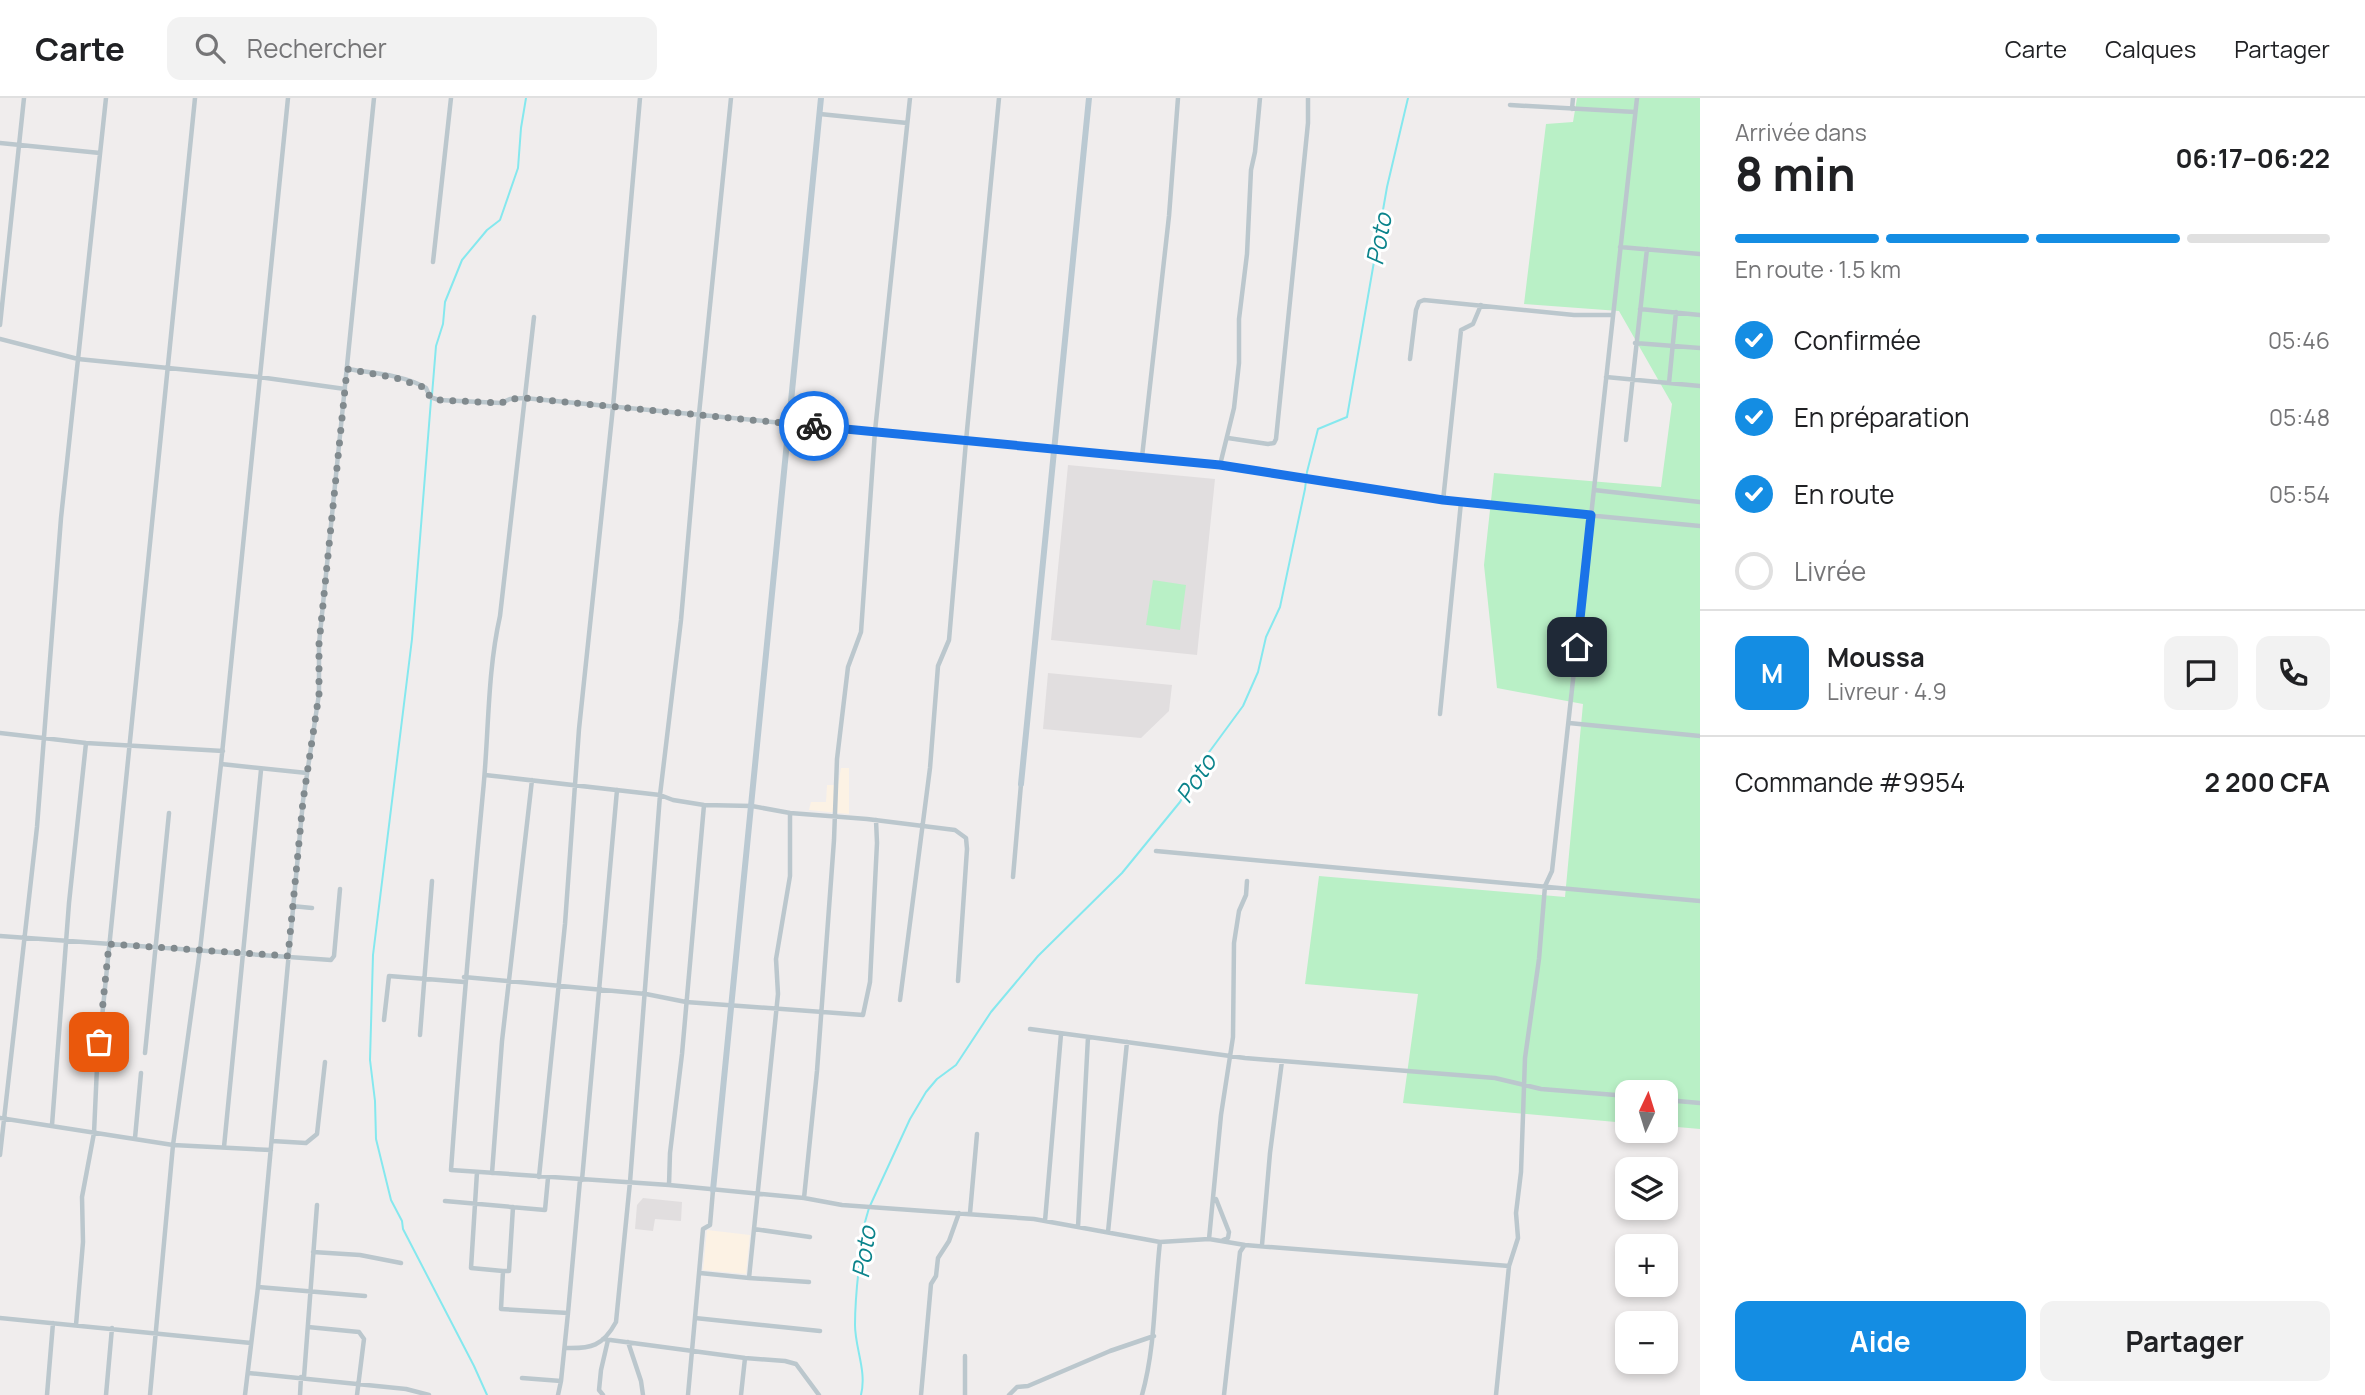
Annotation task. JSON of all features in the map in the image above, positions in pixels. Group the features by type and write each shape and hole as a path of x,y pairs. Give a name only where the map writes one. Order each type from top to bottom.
{"street":[{"path":"0,325 24,98"},
{"path":"0,1154 37,827 61,518 106,98"},
{"path":"76,1325 83,1242 82,1197 94,1133 97,1067 109,944 195,98"},
{"path":"150,1395 173,1145 200,950 223,751 288,98"},
{"path":"245,1395 258,1287 292,906 319,694 319,644 374,98"},
{"path":"433,262 451,98"},
{"path":"539,1177 640,98"},
{"path":"603,1395 600,1390 601,1370 606,1339 616,1322 630,1182 660,795 681,620 731,98"},
{"path":"688,1395 703,1229 710,1225 821,98"},
{"path":"804,1198 821,1013 837,759 848,667 861,632 875,431 910,98"},
{"path":"900,1000 930,768 938,666 949,639 999,98"},
{"path":"1013,877 1089,98"},
{"path":"1142,457 1169,216 1178,98"},
{"path":"1220,465 1228,438 1239,363 1239,319 1247,254 1251,170 1260,98"},
{"path":"1228,438 1268,444 1274,443 1276,439 1308,123 1308,98"},
{"path":"1543,107 1544,98"},
{"path":"1572,109 1573,98"},
{"path":"1496,1395 1509,1266 1518,1238 1516,1213 1521,1180 1525,1058 1539,959 1545,886 1552,871 1637,98"},
{"path":"1510,105 1635,112"},
{"path":"819,114 907,123"},
{"path":"0,143 100,153"},
{"path":"1620,247 1700,254"},
{"path":"1626,440 1647,249"},
{"path":"1410,359 1419,303 1424,300 1574,315 1613,315"},
{"path":"1443,500 1461,330 1474,324 1481,305"},
{"path":"1640,309 1700,315"},
{"path":"1669,383 1676,312"},
{"path":"534,317 500,617 492,652 485,775 464,980 451,1170 669,1185 804,1198 842,1205 970,1213 1045,1221 1160,1242 1209,1239 1245,1245 1509,1266"},
{"path":"0,340 78,359 259,377 345,389"},
{"path":"1635,343 1700,348"},
{"path":"347,369 414,382 426,388 430,397 439,400 501,403 524,398 1142,457 1220,465 1443,500 1700,526"},
{"path":"1606,377 1700,387"},
{"path":"1594,490 1700,502"},
{"path":"1440,713 1461,502"},
{"path":"1569,723 1700,736"},
{"path":"0,733 86,743 223,751"},
{"path":"52,1125 66,942 86,743"},
{"path":"220,764 307,773"},
{"path":"224,1147 261,770"},
{"path":"485,775 660,795 704,805 752,806 790,813 955,830 966,838 967,842 958,981"},
{"path":"492,1173 508,983 532,780"},
{"path":"558,1395 565,1348 617,790"},
{"path":"669,1185 704,805"},
{"path":"145,1053 169,813"},
{"path":"749,1278 778,994 776,960 790,876 790,813"},
{"path":"384,1020 389,976 598,989 686,1002 863,1015 870,982 876,820"},
{"path":"1156,851 1700,901"},
{"path":"420,1035 432,881"},
{"path":"1209,1239 1225,1077 1231,1056 1235,1003 1234,943 1247,881"},
{"path":"0,936 331,960 334,956 340,889"},
{"path":"292,906 312,908"},
{"path":"1030,1029 1231,1056 1495,1078 1541,1089 1615,1095"},
{"path":"1045,1221 1061,1034"},
{"path":"1078,1227 1088,1037"},
{"path":"1108,1233 1127,1042"},
{"path":"1262,1245 1282,1061"},
{"path":"272,1141 306,1143 317,1134 325,1062"},
{"path":"135,1138 141,1073"},
{"path":"1678,1101 1700,1103"},
{"path":"2,1119 173,1145 271,1150"},
{"path":"970,1213 976,1134"},
{"path":"477,1172 471,1268 509,1271 513,1207"},
{"path":"445,1201 545,1210 548,1178"},
{"path":"1214,1197 1230,1232 1228,1238 1219,1241"},
{"path":"300,1395 317,1205"},
{"path":"921,1395 931,1284 936,1276 938,1258 949,1241 959,1213"},
{"path":"754,1229 810,1237"},
{"path":"1140,1395 1150,1370 1160,1242"},
{"path":"1224,1395 1240,1252 1245,1245"},
{"path":"313,1252 360,1255 401,1263"},
{"path":"503,1271 501,1309 568,1313"},
{"path":"699,1273 809,1282"},
{"path":"258,1287 365,1296"},
{"path":"0,1318 251,1343"},
{"path":"695,1318 821,1331"},
{"path":"47,1395 52,1323"},
{"path":"308,1327 363,1334 357,1395"},
{"path":"106,1395 112,1328"},
{"path":"1009,1395 1017,1387 1028,1386 1097,1356 1154,1336"},
{"path":"565,1348 589,1349 606,1339 796,1364 818,1395"},
{"path":"628,1342 643,1395"},
{"path":"965,1356 965,1395"},
{"path":"741,1395 745,1358"},
{"path":"248,1373 406,1389 429,1395"},
{"path":"522,1378 561,1381"}],"shaded area":[{"path":"1068,465 1215,479 1197,655 1051,640"},
{"path":"1048,673 1172,685 1169,711 1141,738 1043,729"},
{"path":"841,768 849,768 849,814 809,810 811,802 826,802 827,785 838,785"},
{"path":"643,1198 682,1202 681,1221 655,1219 653,1231 635,1229 637,1205"},
{"path":"707,1230 750,1235 746,1274 703,1270"}],"green space":[{"path":"1577,98 1700,98 1700,1129 1678,1127 1678,1080 1615,1080 1615,1122 1403,1103 1418,994 1305,984 1319,876 1565,897 1583,704 1497,688 1484,565 1494,473 1661,487 1672,404 1619,311 1524,304 1546,124 1573,122"},
{"path":"1153,580 1186,585 1180,630 1146,625"}],"waterway":[{"path":"432,395 436,346 443,324 445,302 462,260 487,230 500,220 518,168 526,98"},
{"name":"Poto","path":"861,1395 863,1377 855,1312 865,1222 910,1119 926,1092 937,1079 956,1065 991,1012 1038,956 1122,873 1180,802 1207,755 1243,706 1258,672 1266,637 1280,607 1318,429 1347,417 1387,187 1408,98"},
{"path":"431,400 412,639 373,955 370,1060 376,1139 391,1200 487,1395"}],"way so far":[{"path":"99,1042 109,944 288,956 303,801 319,694 319,644 347,369 414,382 426,388 430,397 439,400 501,403 524,398 814,426"}],"route":[{"path":"814,426 1220,465 1443,500 1591,515 1577,647"}]}
